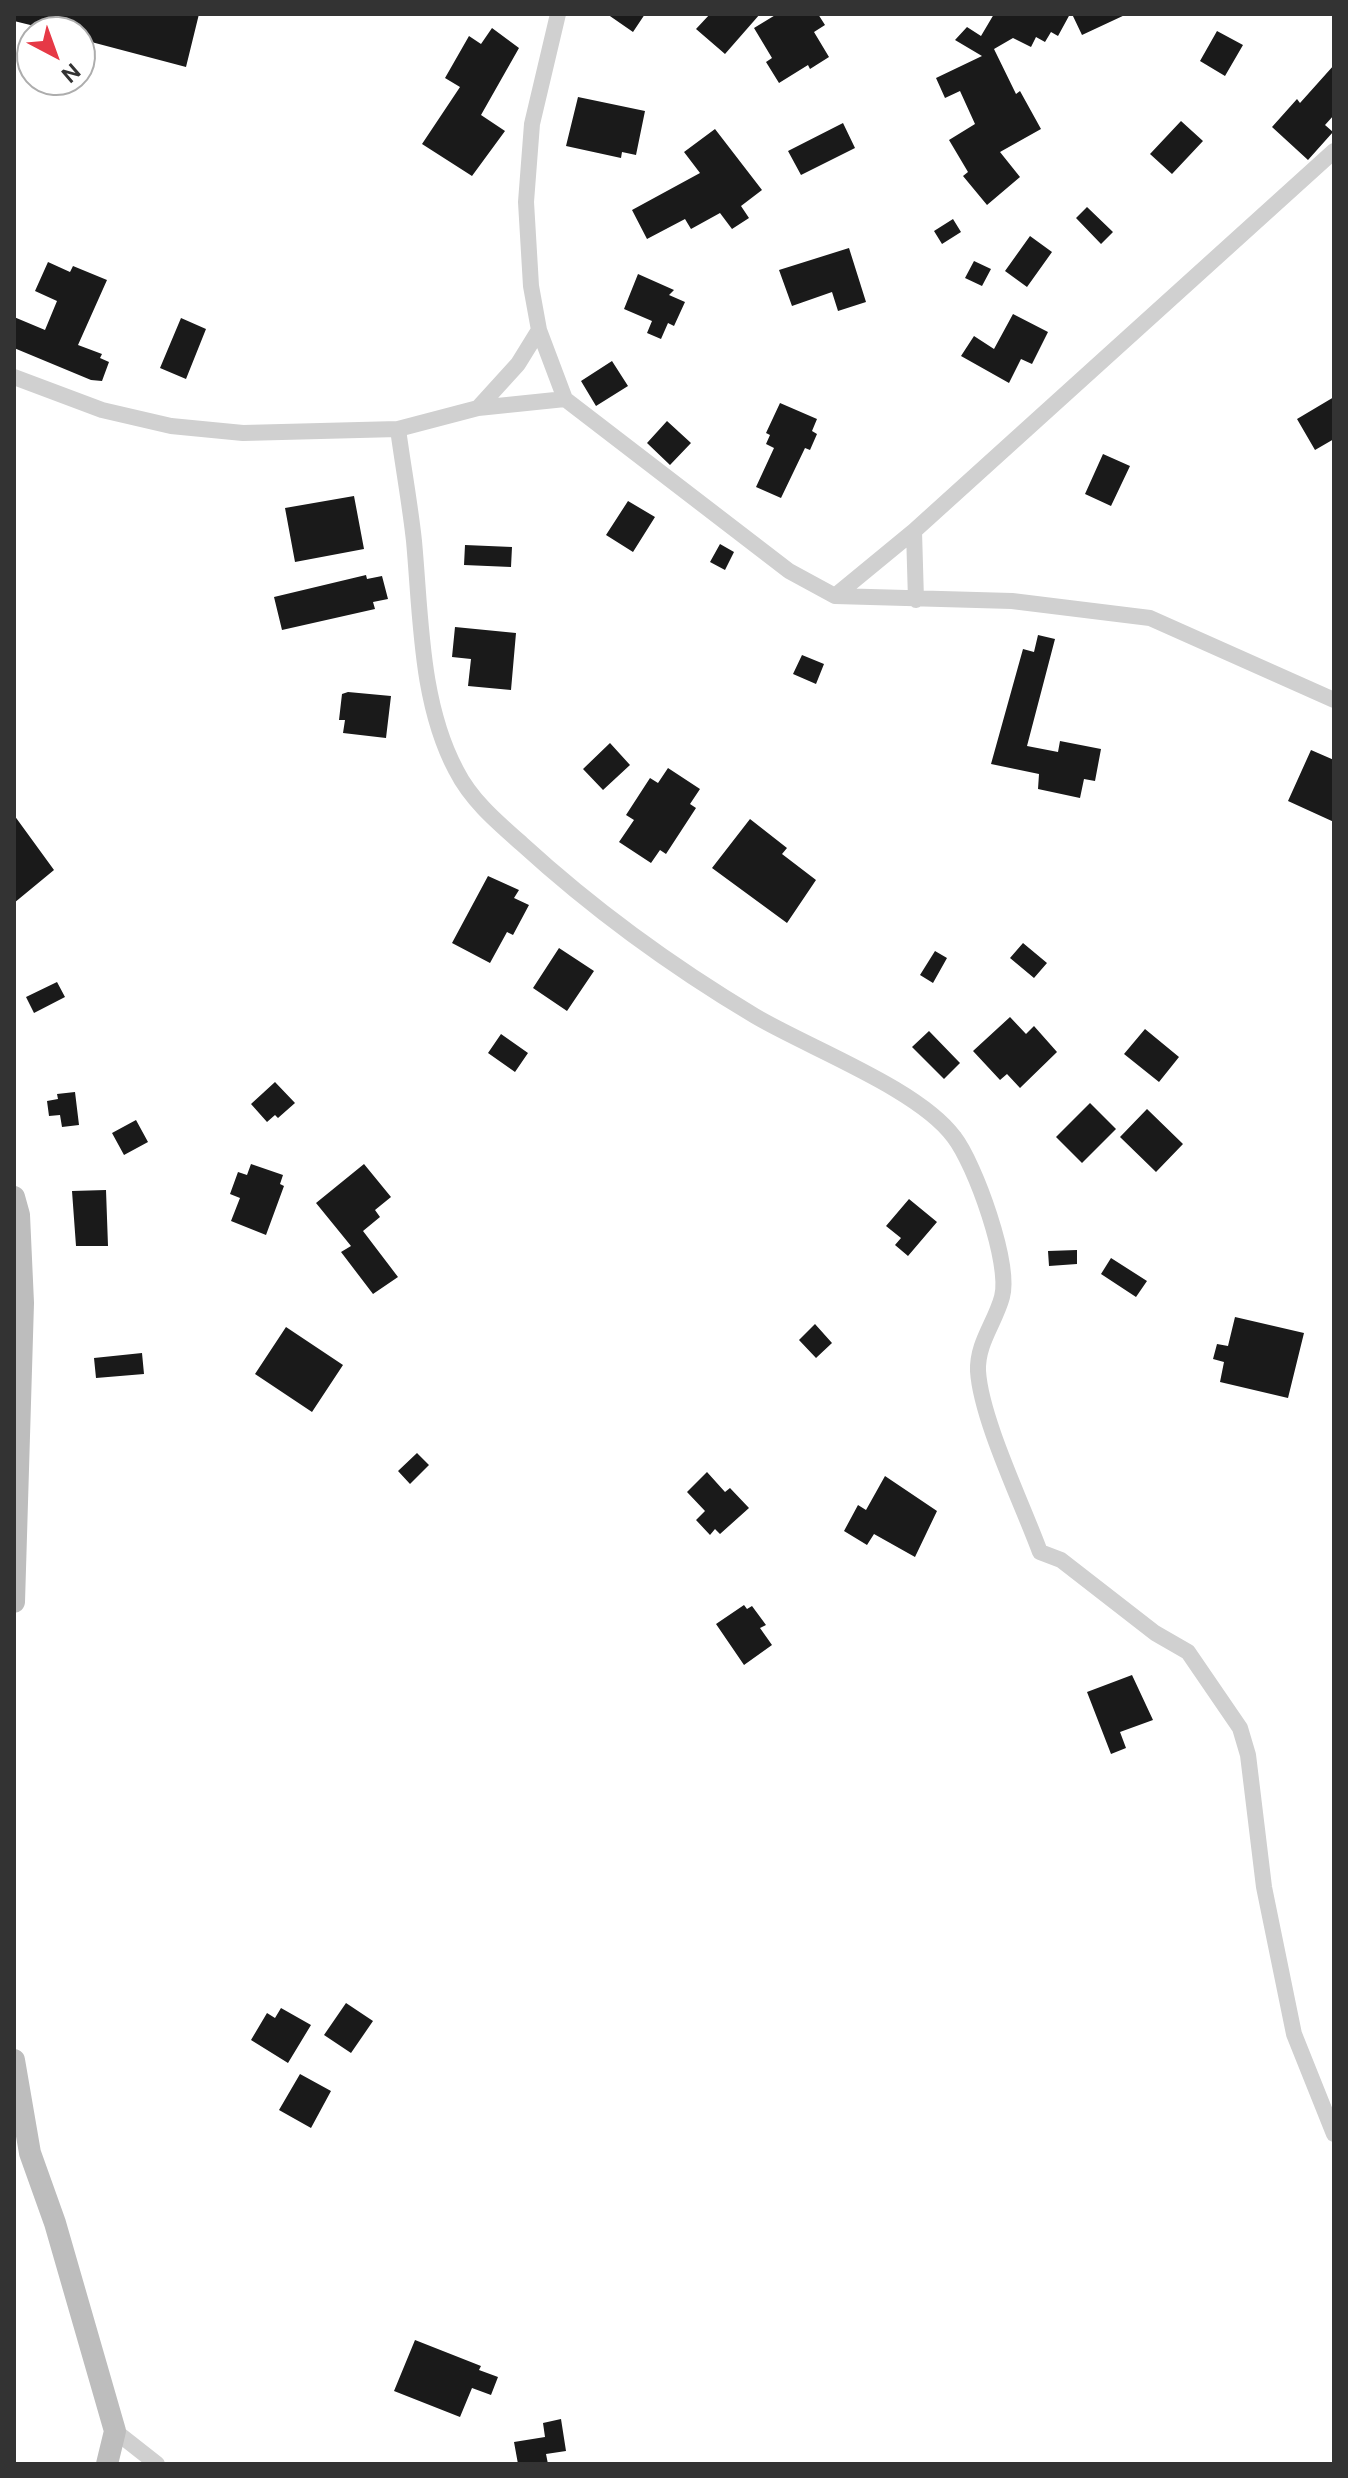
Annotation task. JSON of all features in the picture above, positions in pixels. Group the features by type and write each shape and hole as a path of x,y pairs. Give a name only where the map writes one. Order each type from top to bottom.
{"street":[{"path":"558,14 532,124 526,202 531,286 539,330 565,399 789,571 835,596 1012,601 1150,618 1334,700"},
{"path":"835,596 914,531 1334,151"},
{"path":"478,408 518,364 539,330"},
{"path":"14,377 102,410 171,426 243,433 398,429 478,408 565,399"},
{"path":"398,429 413,537 423,651 442,737 456,771 484,810 555,874 630,932 755,1016 931,1111 956,1139 994,1228 1003,1294 980,1349 978,1370 984,1403 1040,1552 1061,1560 1155,1633 1188,1652 1240,1728 1248,1755 1264,1887 1294,2034 1334,2134"},
{"path":"914,531 916,600"},
{"path":"14,1197 19,1215 23,1303 14,1602"},
{"path":"14,2060 30,2153 55,2223 115,2431 107,2464"},
{"path":"115,2431 157,2464"}],"building":[{"path":"14,14 199,14 186,67 96,43 96,16 16,16 14,21"},
{"path":"607,14 645,14 633,32"},
{"path":"710,14 760,14 725,54 696,29"},
{"path":"777,14 818,14 825,25 814,32 829,57 810,69 808,65 779,83 766,62 772,58 754,28"},
{"path":"994,14 1070,14 1058,36 1051,32 1045,42 1036,37 1031,47 1013,38 994,49 1016,94 1020,91 1041,129 1000,152 1020,177 987,205 963,176 968,172 949,140 975,124 960,91 945,98 936,78 982,56 955,40 967,27 981,36"},
{"path":"1072,14 1127,14 1082,35"},
{"path":"492,28 519,48 481,115 505,131 472,176 422,144 460,87 445,78 469,36 481,44"},
{"path":"1217,31 1243,45 1225,76 1200,61"},
{"path":"1334,65 1334,115 1325,125 1333,132 1308,160 1272,127 1297,99 1300,103"},
{"path":"578,97 645,111 636,155 622,152 621,158 566,146"},
{"path":"1181,121 1203,141 1172,174 1150,154"},
{"path":"843,123 855,148 801,175 788,151"},
{"path":"715,129 762,190 741,206 749,218 732,229 720,213 691,229 685,219 647,239 632,210 700,173 684,152"},
{"path":"1087,207 1113,232 1101,244 1076,218"},
{"path":"953,219 961,232 942,244 934,231"},
{"path":"1030,236 1052,252 1027,287 1005,271"},
{"path":"849,248 866,302 838,311 832,292 792,306 779,270"},
{"path":"974,261 991,269 982,286 965,278"},
{"path":"48,262 70,272 73,266 107,280 78,345 102,354 100,358 109,362 102,381 91,380 14,348 14,317 45,330 57,301 35,291"},
{"path":"638,274 674,290 669,295 685,302 674,326 668,323 661,339 647,333 652,321 624,309"},
{"path":"1013,314 1048,332 1032,364 1021,359 1009,383 961,356 974,336 994,349"},
{"path":"181,318 206,329 186,379 160,368"},
{"path":"612,361 628,386 596,406 581,381"},
{"path":"1334,397 1334,439 1315,450 1297,419"},
{"path":"780,403 817,419 812,431 817,434 810,450 805,448 781,498 756,487 774,448 766,444 770,435 766,433"},
{"path":"667,421 691,443 670,465 647,443"},
{"path":"1103,454 1130,466 1111,506 1085,494"},
{"path":"354,496 364,549 295,562 285,508"},
{"path":"628,501 655,517 633,552 606,535"},
{"path":"720,544 734,552 725,570 710,562"},
{"path":"465,545 512,547 511,567 464,565"},
{"path":"366,575 367,579 382,576 388,599 373,602 375,609 282,630 274,597"},
{"path":"455,627 516,633 511,690 468,686 471,659 452,657"},
{"path":"1038,635 1055,639 1027,746 1058,752 1060,741 1101,749 1095,781 1084,779 1080,798 1038,789 1039,774 991,764 1023,649 1034,652"},
{"path":"802,655 824,664 816,684 793,674"},
{"path":"342,694 391,696 386,738 343,733 345,720 339,720"},
{"path":"610,743 630,765 603,790 583,769"},
{"path":"1311,750 1334,760 1334,822 1288,801"},
{"path":"668,768 700,789 690,804 696,808 666,854 660,850 651,863 619,842 634,820 626,815 650,778 658,783"},
{"path":"14,815 54,870 14,903"},
{"path":"750,819 787,848 782,854 816,880 787,923 712,868"},
{"path":"488,876 519,890 514,898 529,905 513,935 507,932 490,963 452,943"},
{"path":"1023,943 1047,963 1034,978 1010,958"},
{"path":"559,948 594,971 567,1011 533,988"},
{"path":"935,951 947,958 933,983 920,975"},
{"path":"57,982 65,997 34,1013 26,997"},
{"path":"1010,1017 1026,1034 1034,1026 1057,1052 1020,1088 1007,1074 1000,1080 973,1051"},
{"path":"1145,1029 1179,1057 1159,1082 1124,1054"},
{"path":"929,1031 960,1063 944,1079 912,1047"},
{"path":"501,1034 528,1053 515,1072 488,1053"},
{"path":"275,1082 295,1103 278,1118 275,1115 267,1122 251,1104"},
{"path":"75,1092 79,1125 62,1127 60,1115 49,1116 47,1101 58,1099 57,1094"},
{"path":"1090,1103 1116,1129 1082,1163 1056,1137"},
{"path":"1147,1109 1183,1144 1156,1172 1120,1137"},
{"path":"136,1120 148,1142 124,1155 112,1133"},
{"path":"251,1164 283,1175 280,1184 284,1186 266,1235 231,1221 240,1198 230,1194 238,1172 247,1175"},
{"path":"364,1164 391,1197 375,1210 380,1217 363,1231 398,1277 373,1294 341,1252 351,1246 316,1203"},
{"path":"106,1190 108,1246 76,1246 72,1191"},
{"path":"909,1199 937,1222 908,1256 895,1245 901,1238 886,1226"},
{"path":"1077,1250 1077,1264 1049,1266 1048,1251"},
{"path":"1111,1258 1147,1281 1136,1297 1101,1274"},
{"path":"1235,1317 1304,1333 1288,1398 1220,1382 1224,1362 1213,1359 1217,1344 1228,1346"},
{"path":"815,1324 832,1343 816,1358 799,1340"},
{"path":"286,1327 343,1365 312,1412 255,1374"},
{"path":"142,1353 144,1374 96,1378 94,1358"},
{"path":"417,1453 429,1465 410,1484 398,1471"},
{"path":"707,1472 725,1492 730,1488 749,1508 720,1534 715,1529 710,1535 696,1520 705,1511 687,1492"},
{"path":"885,1476 937,1511 915,1557 874,1534 867,1545 844,1531 858,1505 866,1510"},
{"path":"744,1605 747,1609 752,1606 766,1625 760,1628 772,1645 744,1665 716,1624"},
{"path":"1132,1675 1153,1720 1120,1732 1126,1748 1111,1754 1087,1692"},
{"path":"346,2003 373,2021 351,2053 324,2035"},
{"path":"281,2008 311,2025 288,2063 251,2040 267,2013 275,2018"},
{"path":"300,2074 331,2091 311,2128 279,2110"},
{"path":"415,2340 481,2366 479,2370 498,2377 491,2395 472,2388 460,2417 394,2391"},
{"path":"561,2419 566,2451 546,2454 548,2464 518,2464 514,2442 545,2437 543,2423"}]}
